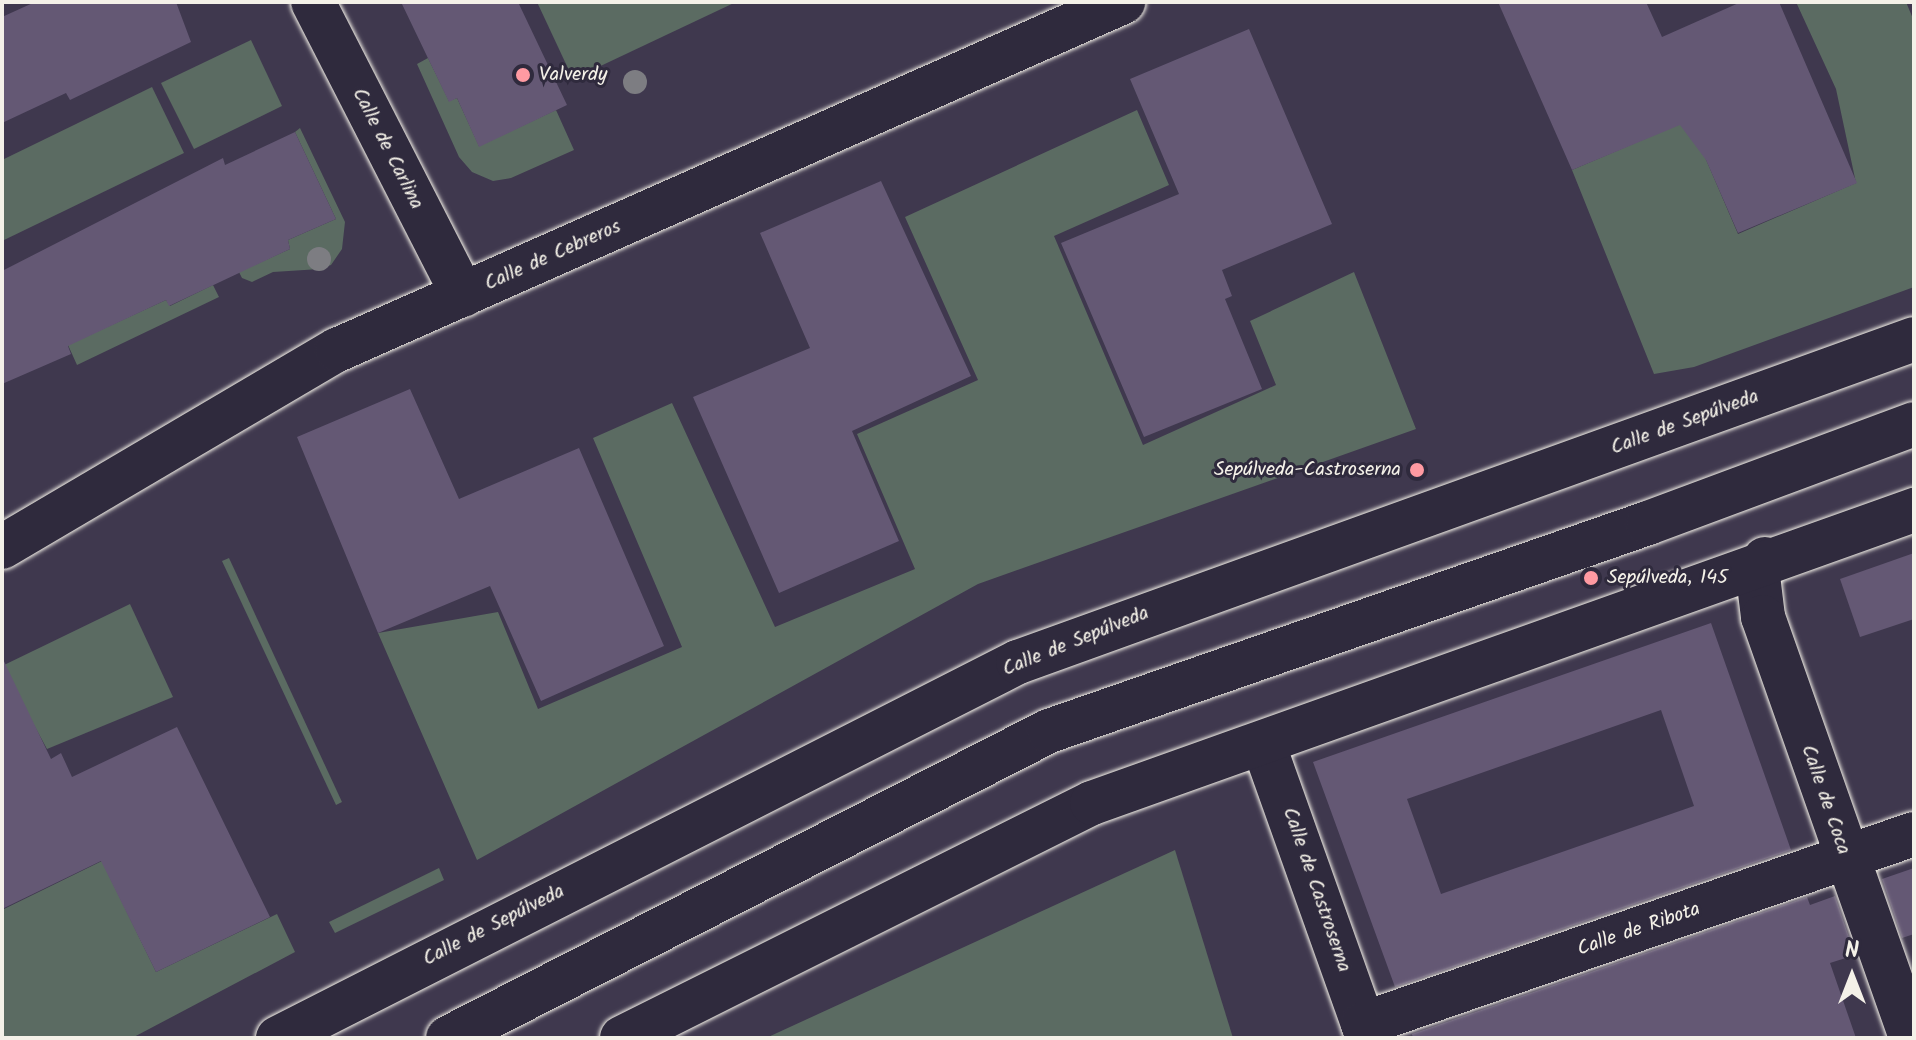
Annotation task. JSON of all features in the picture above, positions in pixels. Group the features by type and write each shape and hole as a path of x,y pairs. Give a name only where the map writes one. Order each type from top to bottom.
{"street":[{"name":"Calle de Carlina","path":"313,2 463,295"},
{"name":"Calle de Cebreros","path":"2,547 337,350 1123,2"},
{"name":"Calle de Sepúlveda","path":"278,1038 1018,662 1914,339"},
{"path":"448,1038 1049,731 1648,523 1914,424"},
{"path":"622,1038 1092,803 1765,559 1914,510"},
{"name":"Calle de Coca","path":"1765,559 1758,576 1763,617 1845,858 1911,1038"},
{"name":"Calle de Castroserna","path":"1263,743 1365,1031"},
{"name":"Calle de Ribota","path":"1365,1031 1914,834"}],"green space":[{"path":"537,2 736,2 573,79"},
{"path":"1796,2 1906,2 1914,21 1914,287 1694,367 1654,374 1572,170 1689,120 1738,234 1856,183 1836,89"},
{"path":"251,40 282,106 194,149 161,83"},
{"path":"428,58 449,101 457,98 479,146 556,110 574,150 511,178 493,181 472,172 459,157 417,64"},
{"path":"152,87 184,153 2,241 2,160"},
{"path":"1137,110 1169,185 1054,236 1143,445 1276,385 1250,321 1354,272 1416,429 978,584 477,860 378,633 498,612 538,709 682,647 593,438 672,403 775,627 915,569 857,434 978,380 905,217"},
{"path":"300,128 345,222 342,249 331,265 320,269 273,272 252,282 242,278 239,272 290,249 288,240 336,219 295,132"},
{"path":"213,285 219,297 77,365 68,345 166,300 170,306"},
{"path":"229,558 342,802 336,805 222,561"},
{"path":"130,604 173,697 47,749 2,666"},
{"path":"1175,850 1233,1038 766,1038"},
{"path":"102,861 156,972 277,914 295,952 132,1038 2,1038 2,910"},
{"path":"439,868 444,880 335,933 329,922"}],"building":[{"path":"35,2 176,2 191,42 70,100 66,93 2,123 2,17"},
{"path":"401,2 518,2 567,105 479,147 457,98 449,102"},
{"path":"1498,2 1646,2 1662,37 1741,2 1779,2 1857,183 1738,233 1706,160 1680,125 1572,170"},
{"path":"1249,29 1332,224 1222,270 1232,296 1225,299 1262,389 1144,437 1061,243 1179,194 1130,79"},
{"path":"295,132 336,219 288,240 290,249 169,306 166,300 68,346 71,354 2,384 2,271 223,158 225,165"},
{"path":"881,181 971,376 852,431 899,541 779,593 693,397 810,348 760,233"},
{"path":"410,389 459,499 579,448 664,646 541,701 490,586 378,633 297,437"},
{"path":"1914,553 1914,619 1860,637 1840,579"},
{"path":"1711,623 1791,850 1395,987 1313,762","holes":["1661,710 1694,806 1441,894 1407,799"]},
{"path":"2,657 51,759 61,753 72,777 177,727 270,917 156,972 101,861 2,909"},
{"path":"1914,868 1914,934 1902,938 1882,879"},
{"path":"1835,896 1855,955 1830,963 1856,1038 1413,1038 1412,1034 1807,897 1810,905"}],"place":[{"name":"Valverdy","path":"523,75"},
{"name":"Sepúlveda-Castroserna","path":"1417,470"},
{"name":"Sepúlveda, 145","path":"1591,578"}]}
